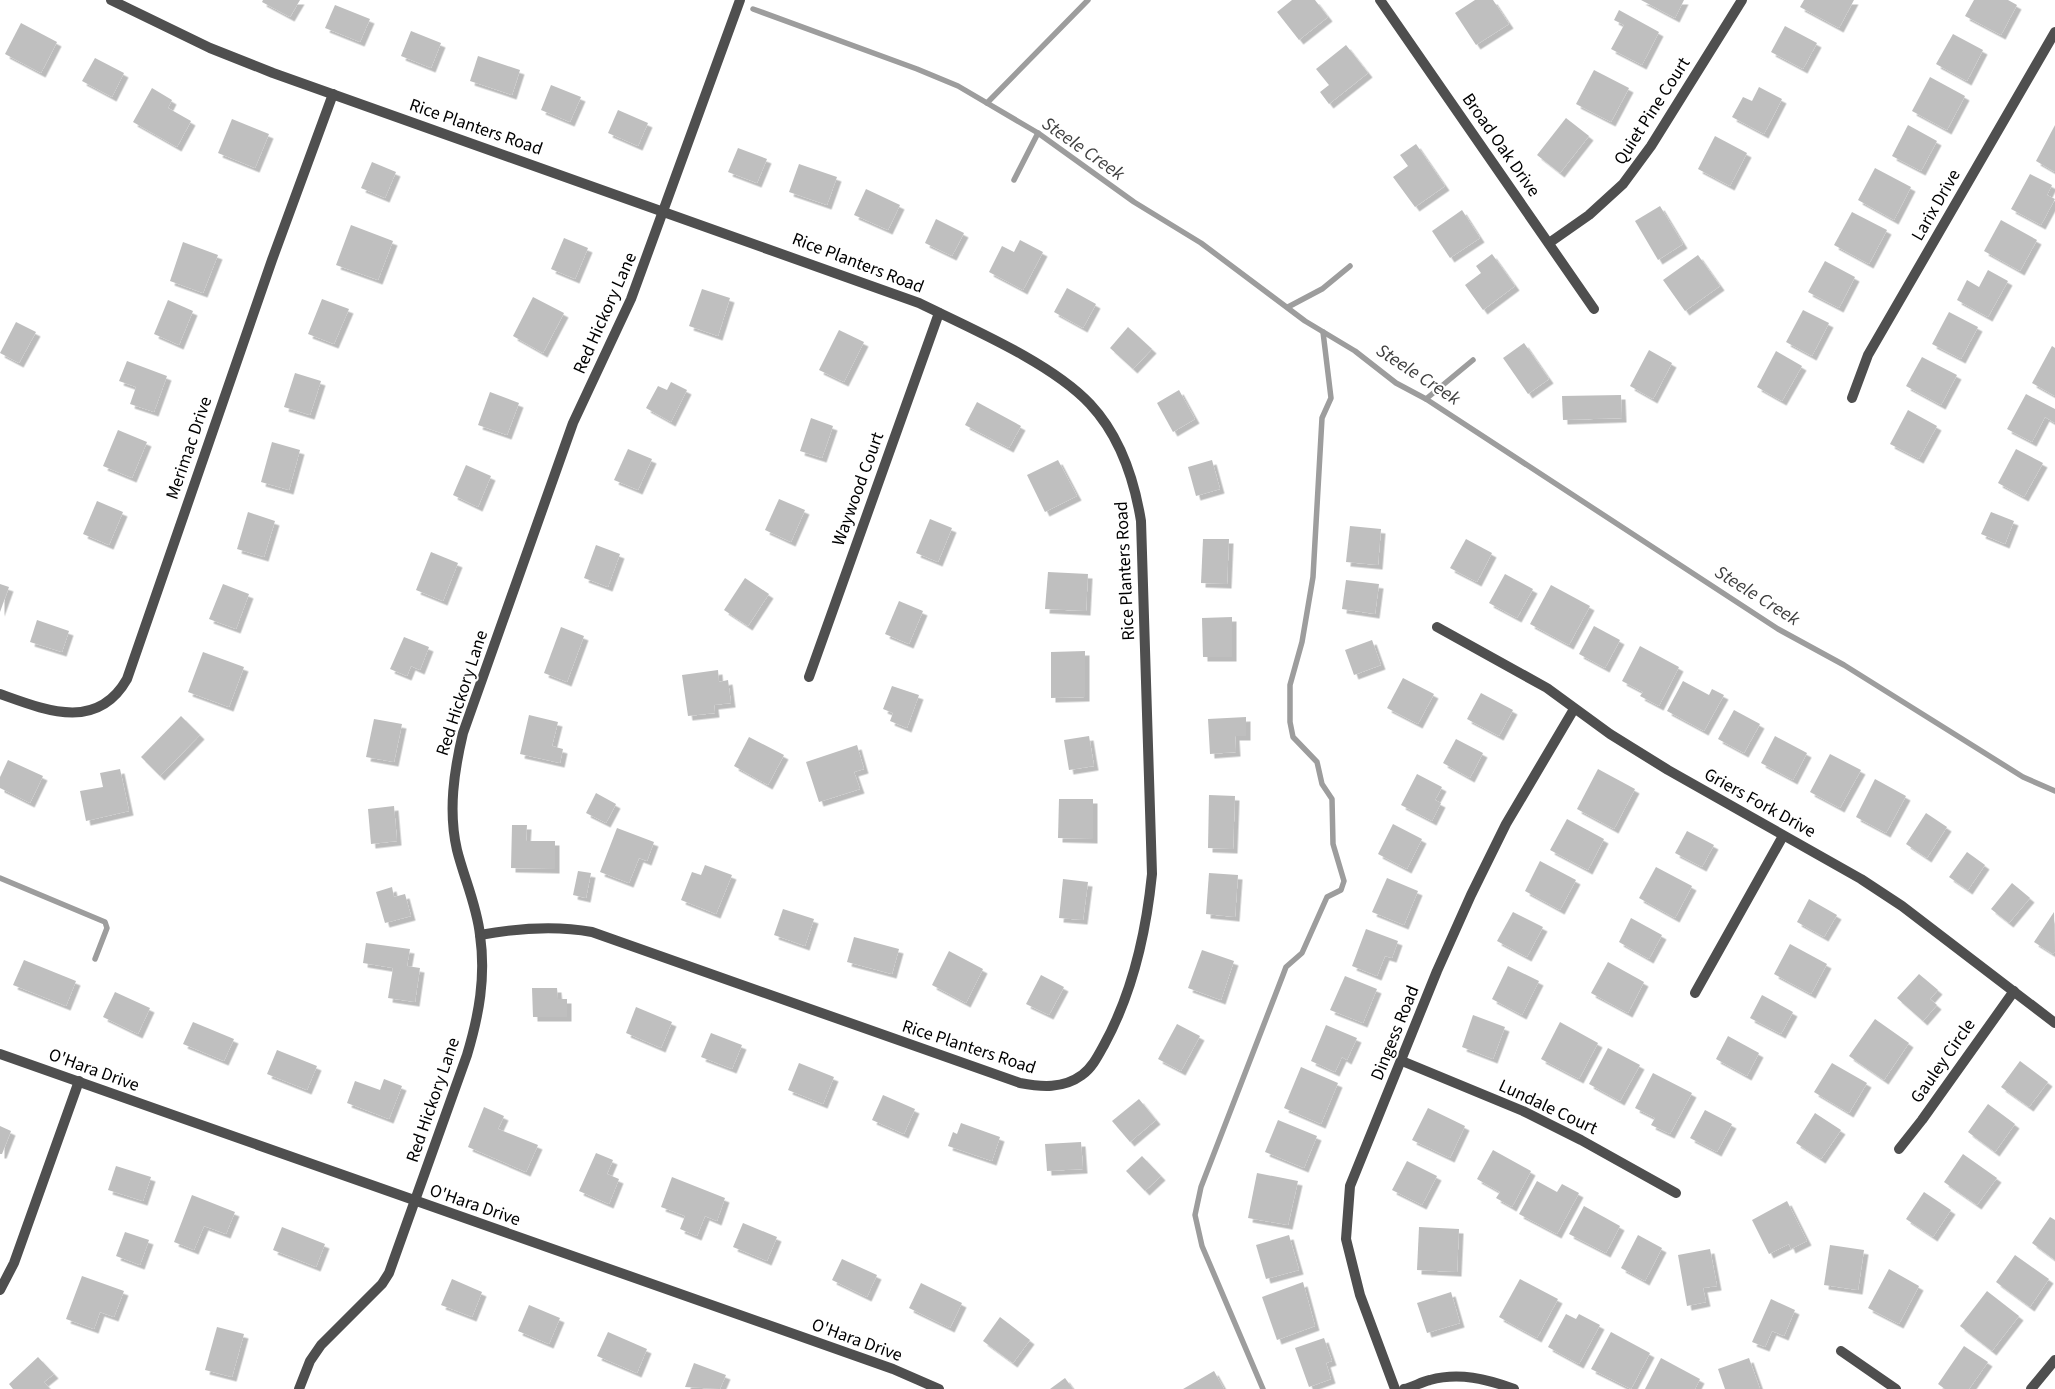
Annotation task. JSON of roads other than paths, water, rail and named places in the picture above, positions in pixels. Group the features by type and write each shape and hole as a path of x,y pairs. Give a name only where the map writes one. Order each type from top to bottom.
{"street":[{"name":"Rice Planters Road","path":"111,0 210,48 273,73 919,303 1038,365 1072,388 1090,404 1105,423 1123,453 1137,496 1141,521 1152,874 1147,918 1139,956 1113,1026 1094,1064 1082,1076 1065,1084 1038,1087 1020,1084 592,932 570,928 543,927 480,935"},
{"name":"Red Hickory Lane","path":"298,1389 310,1361 321,1345 382,1284 388,1273 478,1019 482,995 483,958 480,935 457,849 453,823 454,780 459,750 526,552 574,423 632,300 740,0"},
{"name":"Broad Oak Drive","path":"1380,0 1594,309"},
{"name":"Quiet Pine Court","path":"1549,243 1589,215 1623,184 1651,146 1742,0"},
{"name":"Larix Drive","path":"1852,398 1868,355 2055,32"},
{"name":"Merimac Drive","path":"0,694 50,711 83,713 100,708 112,700 121,690 127,679 269,270 333,94"},
{"name":"Waywood Court","path":"810,677 939,313"},
{"name":"Griers Fork Drive","path":"1437,627 1547,688 1610,734 1660,765 1783,836 1827,858 1902,906 2055,1023"},
{"name":"Dingess Road","path":"1396,1389 1360,1295 1346,1239 1350,1186 1364,1146 1402,1061 1437,971 1480,877 1506,824 1574,709"},
{"path":"1695,993 1783,836"},
{"name":"Gauley Circle","path":"1899,1149 2014,991"},
{"name":"O'Hara Drive","path":"0,1054 884,1366 938,1389"},
{"name":"Lundale Court","path":"1402,1061 1523,1111 1582,1140 1676,1193"},
{"path":"0,1290 14,1263 78,1081"},
{"path":"1841,1351 1896,1389"},
{"path":"2031,1389 2055,1360"},
{"path":"1404,1389 1429,1380 1449,1377 1471,1377 1492,1381 1514,1389"}],"waterway":[{"path":"987,103 1088,0"},
{"name":"Steele Creek","path":"753,9 958,86 1038,133 1134,202 1201,243 1305,321 1355,351 1396,383 1426,399 1778,629 1844,665 2023,777 2055,791"},
{"path":"1014,180 1038,133"},
{"path":"1288,307 1322,289 1350,266"},
{"path":"1263,1389 1202,1246 1195,1215 1201,1187 1286,967 1302,953 1327,897 1341,890 1344,881 1333,844 1332,799 1322,784 1317,762 1293,737 1290,722 1290,685 1302,642 1313,577 1322,418 1331,398 1323,332"},
{"path":"1426,399 1473,360"},
{"path":"0,878 105,922 107,928 95,959"}]}
